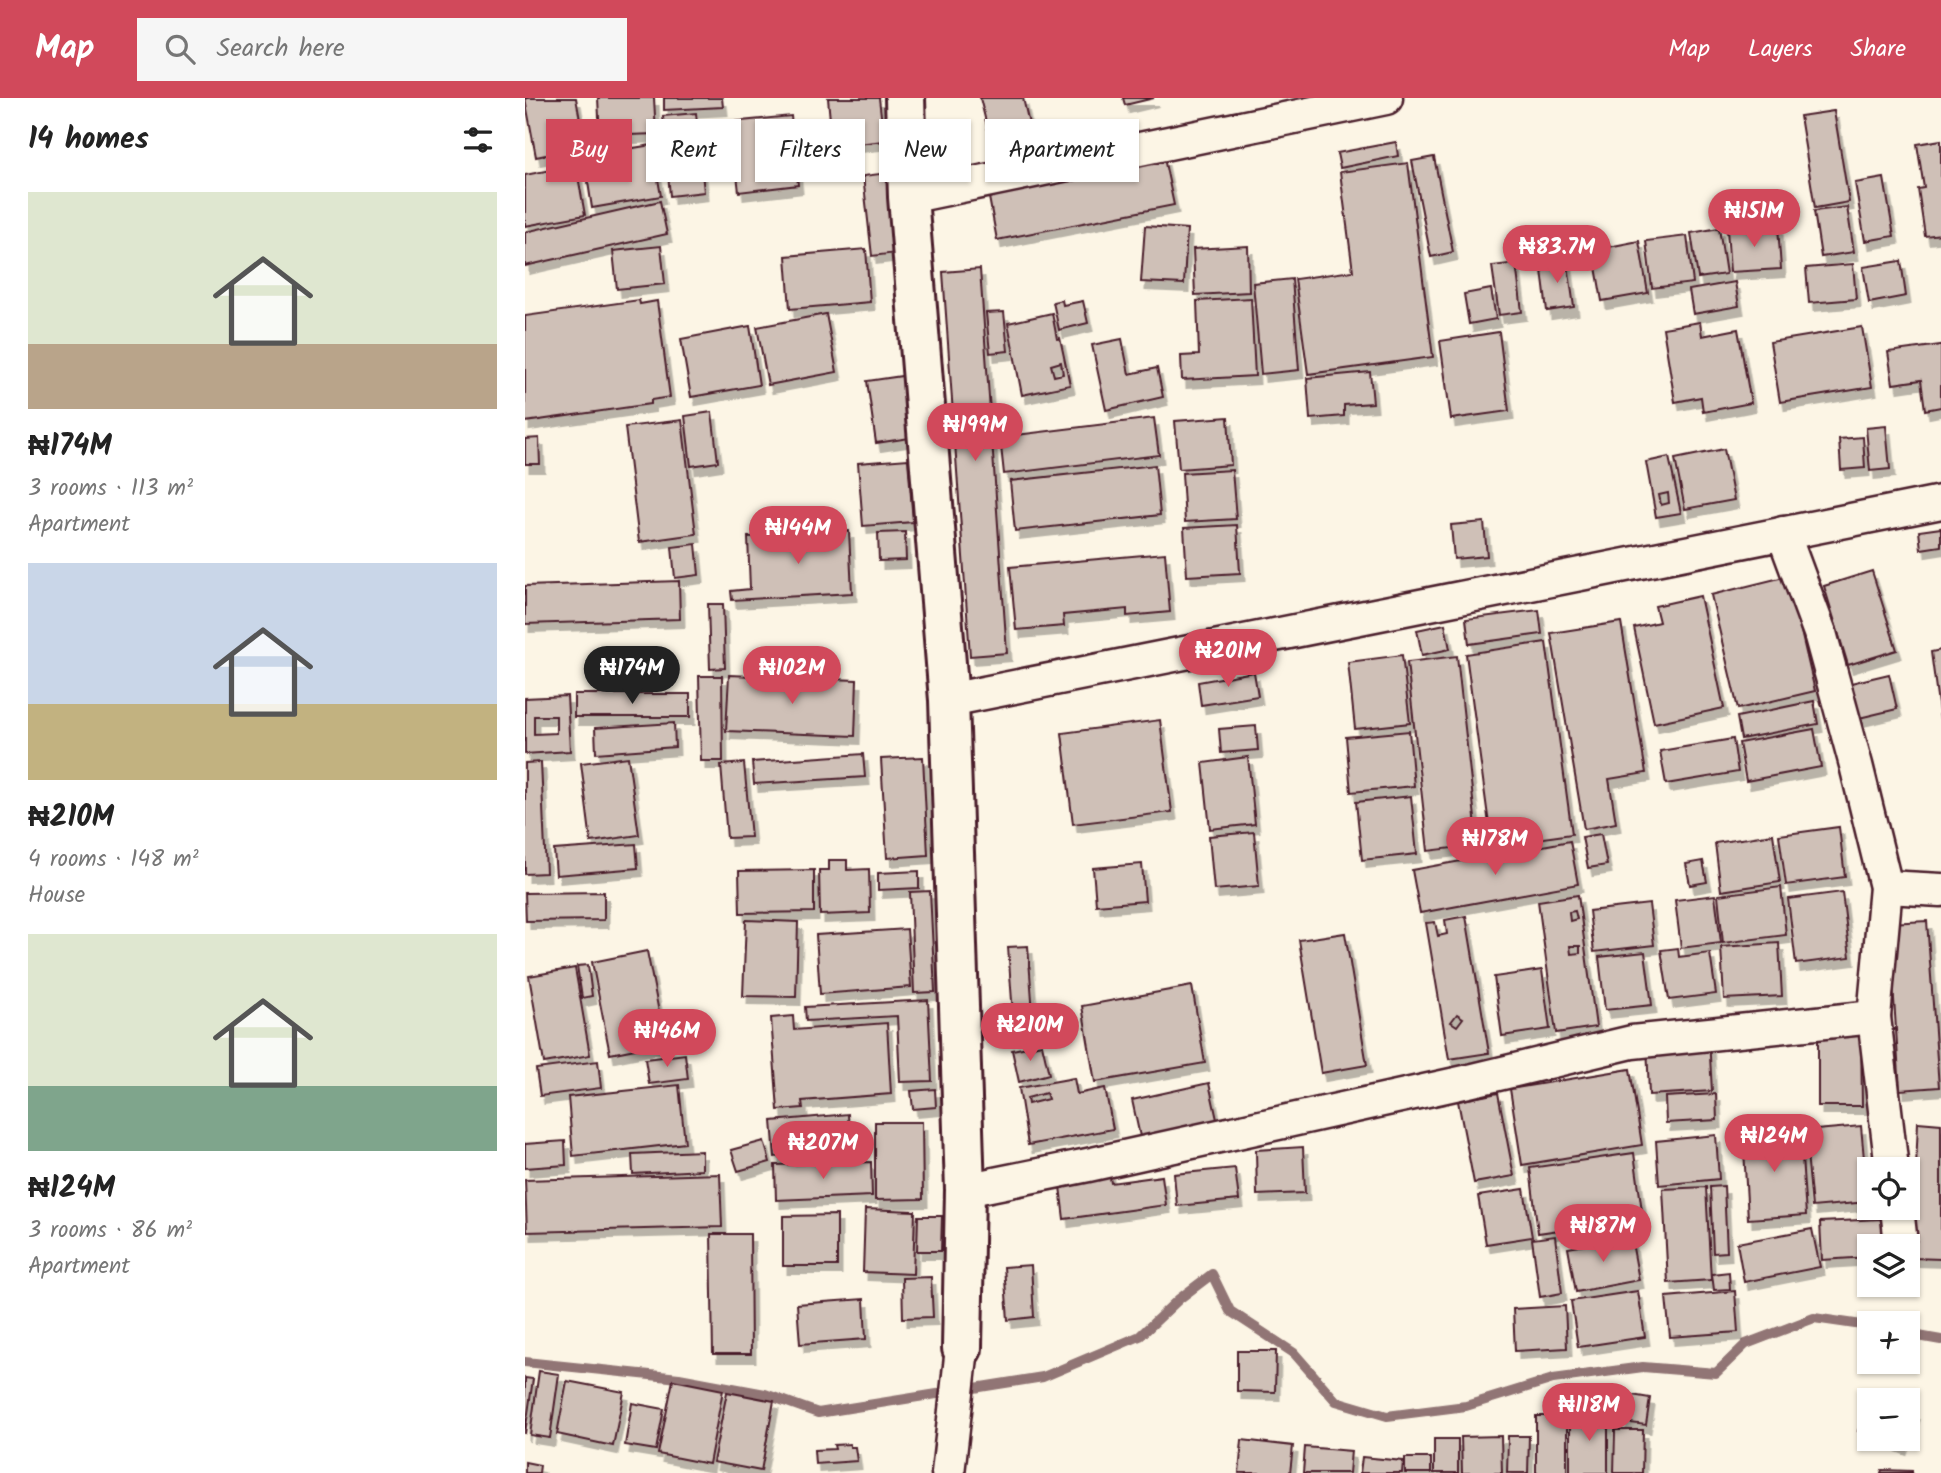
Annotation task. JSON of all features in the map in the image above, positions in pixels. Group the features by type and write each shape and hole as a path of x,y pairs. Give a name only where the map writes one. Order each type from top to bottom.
{"main road":[{"path":"905,98 908,197 949,700 965,1190 962,1348"}],"street":[{"path":"908,197 1386,98"},
{"path":"949,700 1941,502"},
{"path":"1783,533 1820,634 1886,887 1874,1017 1891,1157"},
{"path":"1886,887 1941,890"},
{"path":"965,1190 1455,1084 1632,1042 1874,1017"},
{"path":"950,1462 962,1348"}],"building":[{"path":"525,98 576,98 580,119 546,119 546,155 536,157"},
{"path":"598,98 654,98 655,119 646,119 646,134 632,135 632,119 599,119"},
{"path":"664,98 722,98 723,107 664,110"},
{"path":"828,98 879,98 881,119 879,119 879,142 865,143 865,119 830,119"},
{"path":"980,98 1023,98 1028,119 985,119"},
{"path":"1123,98 1154,98 1125,105"},
{"path":"1834,111 1849,202 1815,208 1800,116"},
{"path":"696,113 697,119 663,119 663,116"},
{"path":"791,116 791,119 761,119"},
{"path":"755,120 755,182 798,182 798,185 739,192 741,121"},
{"path":"1941,140 1941,234 1925,236 1918,189 1924,188 1917,144"},
{"path":"1396,142 1398,156 1340,168 1337,153"},
{"path":"646,146 646,182 659,182 661,196 592,208 588,182 632,182 632,148"},
{"path":"1434,157 1453,252 1431,257 1412,161"},
{"path":"1164,158 1174,205 997,240 988,192 1040,182 1139,182 1139,163"},
{"path":"1408,163 1433,357 1308,374 1295,279 1353,271 1340,172"},
{"path":"546,171 546,182 579,182 585,215 525,226 525,175"},
{"path":"879,174 879,182 889,182 897,253 872,256 865,176"},
{"path":"1884,178 1894,236 1865,241 1855,183"},
{"path":"669,182 703,182 704,192 670,196"},
{"path":"660,201 667,234 525,266 525,232"},
{"path":"1847,207 1854,252 1821,257 1814,211"},
{"path":"1145,226 1187,229 1184,284 1141,282"},
{"path":"1778,226 1781,269 1730,272 1727,229"},
{"path":"1719,228 1726,274 1698,278 1691,233"},
{"path":"1687,236 1693,283 1652,288 1646,241"},
{"path":"1639,241 1648,293 1602,301 1593,250"},
{"path":"661,246 665,284 617,289 613,251"},
{"path":"1248,246 1249,292 1195,295 1193,249"},
{"path":"866,249 870,302 790,309 786,256"},
{"path":"1567,258 1574,307 1547,311 1541,262"},
{"path":"1901,261 1906,296 1869,303 1863,267"},
{"path":"1516,263 1522,312 1499,315 1492,266"},
{"path":"1853,264 1856,299 1809,303 1806,268"},
{"path":"980,269 1007,653 970,656 943,272"},
{"path":"1292,279 1299,370 1261,374 1253,283"},
{"path":"1735,282 1739,306 1693,314 1689,290"},
{"path":"1491,289 1496,319 1469,324 1464,294"},
{"path":"1251,298 1255,376 1182,380 1181,356 1199,355 1197,301"},
{"path":"639,300 640,304 657,301 670,397 651,400 651,404 525,422 525,316"},
{"path":"1062,300 1063,305 1083,301 1088,323 1059,330 1053,302"},
{"path":"1004,312 1008,351 990,353 986,313"},
{"path":"1052,313 1070,385 1022,395 1008,323","holes":["1061,362 1063,374 1054,376 1051,365"]},
{"path":"826,314 837,372 768,385 757,327"},
{"path":"1700,322 1702,336 1738,329 1751,403 1703,412 1701,397 1675,402 1663,328"},
{"path":"750,326 759,385 691,397 681,339"},
{"path":"1862,327 1872,387 1780,402 1770,342"},
{"path":"1499,332 1509,411 1451,419 1440,341"},
{"path":"1122,339 1129,374 1157,368 1163,397 1106,410 1092,345"},
{"path":"1941,345 1941,407 1925,410 1921,380 1893,384 1888,352"},
{"path":"1370,372 1373,403 1344,405 1344,416 1310,419 1307,378"},
{"path":"902,376 910,438 876,443 867,381"},
{"path":"712,412 718,462 691,466 685,416"},
{"path":"1228,417 1231,465 1179,469 1175,421"},
{"path":"1154,418 1159,455 1004,474 1000,437"},
{"path":"682,420 696,534 639,542 625,427"},
{"path":"1886,426 1890,469 1870,471 1866,428"},
{"path":"1863,437 1865,468 1841,470 1839,439"},
{"path":"539,438 540,464 525,464 525,439"},
{"path":"1724,449 1734,500 1685,509 1675,459"},
{"path":"1669,457 1681,513 1656,517 1646,462","holes":["1668,493 1669,503 1661,505 1659,495"]},
{"path":"908,459 913,522 863,526 858,463"},
{"path":"1155,465 1160,515 1015,531 1010,481"},
{"path":"1232,470 1236,519 1185,522 1182,473"},
{"path":"1484,522 1487,556 1454,559 1451,525"},
{"path":"1237,525 1240,573 1187,576 1184,528"},
{"path":"1941,528 1941,546 1921,549 1919,531"},
{"path":"849,531 852,593 732,600 731,591 750,589 748,537"},
{"path":"905,532 906,560 879,561 878,533"},
{"path":"696,544 699,575 675,578 672,547"},
{"path":"1165,553 1170,612 1127,616 1127,609 1063,615 1064,626 1016,630 1010,567"},
{"path":"1872,571 1897,650 1848,665 1824,586"},
{"path":"1788,576 1815,691 1738,709 1711,595"},
{"path":"679,581 680,619 525,624 525,586"},
{"path":"1700,596 1724,708 1654,723 1634,628 1659,622 1655,606"},
{"path":"708,604 723,604 725,668 710,669"},
{"path":"1539,610 1542,634 1469,644 1466,619"},
{"path":"1621,622 1646,773 1609,779 1616,823 1584,829 1551,633"},
{"path":"1445,624 1450,649 1422,655 1417,630"},
{"path":"1546,642 1572,834 1522,841 1520,828 1490,832 1466,654"},
{"path":"1941,650 1941,719 1940,719 1931,652"},
{"path":"1402,655 1410,723 1355,729 1348,662"},
{"path":"1457,656 1478,845 1428,851 1407,662"},
{"path":"1254,672 1258,696 1201,705 1198,682"},
{"path":"1889,674 1897,709 1859,718 1851,683"},
{"path":"729,675 857,680 855,736 726,731"},
{"path":"699,676 722,676 723,761 701,761"},
{"path":"574,694 690,694 690,717 574,717"},
{"path":"567,696 570,751 525,754 525,698","holes":["534,716 556,716 556,733 534,734"]},
{"path":"1814,701 1818,724 1741,739 1737,717"},
{"path":"1160,720 1172,812 1073,824 1062,733"},
{"path":"674,723 675,747 596,753 595,728"},
{"path":"1256,726 1258,750 1221,753 1219,729"},
{"path":"1814,729 1821,767 1746,781 1739,743"},
{"path":"1409,731 1414,786 1351,792 1346,737"},
{"path":"1733,739 1738,772 1666,784 1660,751"},
{"path":"863,754 865,777 754,784 752,762"},
{"path":"628,757 639,835 591,842 581,763"},
{"path":"923,757 928,855 887,858 881,759"},
{"path":"1248,757 1255,824 1210,829 1203,763"},
{"path":"541,762 546,873 525,874 525,763"},
{"path":"744,763 751,837 727,838 721,765"},
{"path":"1411,796 1417,854 1362,860 1356,802"},
{"path":"1839,827 1845,877 1786,885 1779,835"},
{"path":"1254,832 1259,886 1214,890 1209,836"},
{"path":"1601,834 1607,865 1588,868 1582,837"},
{"path":"1773,834 1780,882 1721,891 1715,843"},
{"path":"1570,841 1578,884 1420,913 1412,870"},
{"path":"636,844 638,868 556,875 554,850"},
{"path":"829,860 847,860 847,870 869,869 870,913 820,915 819,870 829,870"},
{"path":"1703,861 1707,882 1690,885 1686,864"},
{"path":"1142,864 1145,901 1096,905 1093,868"},
{"path":"814,870 814,912 740,913 739,871"},
{"path":"919,871 919,888 878,890 878,873"},
{"path":"1781,887 1786,935 1723,943 1718,895"},
{"path":"930,891 935,992 914,993 910,892"},
{"path":"604,892 604,920 526,921 525,893"},
{"path":"1842,892 1850,957 1796,964 1788,899"},
{"path":"1578,895 1596,1027 1556,1033 1538,901","holes":["1575,911 1577,919 1570,921 1569,912","1570,946 1580,946 1580,953 1571,954"]},
{"path":"1715,895 1721,943 1681,948 1675,900"},
{"path":"1649,904 1654,945 1594,952 1589,911"},
{"path":"1466,916 1489,1053 1449,1059 1426,923 1435,922 1438,936 1447,934 1445,920","holes":["1457,1014 1463,1018 1457,1026 1451,1022"]},
{"path":"746,920 798,922 796,997 743,996"},
{"path":"1927,921 1939,1087 1900,1090 1889,923"},
{"path":"907,929 911,987 820,994 816,935"},
{"path":"1345,933 1367,1065 1321,1073 1299,940"},
{"path":"1779,943 1782,996 1724,999 1721,947"},
{"path":"1028,946 1034,1027 1014,1028 1008,947"},
{"path":"1678,948 1679,957 1710,953 1716,994 1669,1000 1661,950"},
{"path":"647,951 665,1043 610,1054 592,962"},
{"path":"1645,952 1652,1005 1605,1010 1599,957"},
{"path":"588,965 592,996 582,998 577,966"},
{"path":"575,968 590,1055 544,1063 529,976"},
{"path":"1542,970 1550,1029 1502,1036 1494,977"},
{"path":"1192,986 1205,1063 1095,1082 1082,1006"},
{"path":"928,1000 932,1081 900,1082 897,1016 806,1021 805,1007"},
{"path":"793,1016 794,1030 887,1023 891,1094 802,1101 803,1108 778,1110 771,1018"},
{"path":"1861,1030 1862,1106 1818,1106 1818,1031"},
{"path":"1709,1039 1712,1091 1649,1095 1647,1043"},
{"path":"1042,1044 1049,1074 1019,1082 1012,1050"},
{"path":"685,1054 688,1079 649,1084 645,1059"},
{"path":"598,1061 601,1088 540,1096 536,1069"},
{"path":"1630,1069 1642,1145 1522,1165 1510,1089"},
{"path":"1074,1078 1077,1094 1105,1088 1113,1129 1028,1145 1019,1088","holes":["1046,1093 1048,1099 1028,1104 1027,1098"]},
{"path":"1209,1083 1218,1124 1141,1141 1132,1100"},
{"path":"679,1085 685,1143 573,1156 568,1097"},
{"path":"935,1089 936,1107 913,1109 911,1091"},
{"path":"1498,1093 1514,1176 1474,1183 1458,1101"},
{"path":"1716,1094 1717,1120 1666,1123 1665,1097"},
{"path":"848,1114 850,1150 775,1157 772,1121"},
{"path":"875,1122 922,1122 923,1199 875,1200"},
{"path":"1918,1122 1941,1124 1941,1259 1920,1258 1920,1234 1913,1234 1914,1220 1920,1220 1920,1157 1916,1157"},
{"path":"1861,1126 1864,1157 1857,1157 1857,1203 1812,1207 1805,1131"},
{"path":"1800,1128 1806,1215 1748,1219 1743,1132"},
{"path":"1716,1135 1719,1179 1659,1185 1656,1141"},
{"path":"565,1141 566,1165 525,1168 525,1144"},
{"path":"764,1141 770,1162 738,1171 731,1150"},
{"path":"1303,1147 1305,1193 1257,1195 1256,1150"},
{"path":"702,1151 702,1170 633,1174 632,1154"},
{"path":"1634,1153 1643,1218 1538,1233 1530,1168"},
{"path":"871,1162 872,1196 776,1200 775,1165"},
{"path":"1235,1168 1239,1200 1177,1206 1174,1174"},
{"path":"1109,1172 1111,1183 1162,1176 1166,1205 1064,1219 1059,1178"},
{"path":"720,1174 722,1227 527,1232 525,1180"},
{"path":"1724,1186 1727,1252 1713,1253 1710,1187"},
{"path":"1706,1187 1711,1280 1668,1283 1663,1189"},
{"path":"1524,1189 1532,1237 1486,1244 1478,1196"},
{"path":"865,1209 915,1211 913,1274 863,1272"},
{"path":"837,1215 837,1266 783,1266 783,1216"},
{"path":"918,1216 942,1216 941,1251 917,1251"},
{"path":"1882,1220 1883,1234 1857,1234 1857,1258 1822,1260 1820,1222"},
{"path":"1812,1229 1820,1267 1744,1282 1737,1243"},
{"path":"711,1234 750,1234 751,1354 713,1354"},
{"path":"1555,1236 1562,1293 1540,1297 1532,1239"},
{"path":"1631,1237 1639,1280 1576,1292 1568,1248"},
{"path":"1031,1265 1034,1317 1008,1320 1004,1267"},
{"path":"1729,1272 1730,1289 1714,1290 1712,1274"},
{"path":"931,1277 933,1317 903,1318 902,1278"},
{"path":"1638,1291 1645,1337 1578,1347 1571,1301"},
{"path":"1735,1291 1738,1332 1670,1337 1666,1297"},
{"path":"864,1299 866,1339 800,1344 797,1304"},
{"path":"1565,1306 1567,1348 1515,1351 1513,1309"},
{"path":"1237,1351 1276,1351 1275,1392 1237,1391"},
{"path":"539,1371 559,1374 550,1438 530,1435"},
{"path":"525,1378 533,1379 525,1434"},
{"path":"673,1380 723,1390 709,1464 658,1454"},
{"path":"567,1381 624,1392 613,1446 557,1434"},
{"path":"727,1392 774,1401 761,1471 713,1462"},
{"path":"1626,1394 1650,1398 1646,1425 1622,1422"},
{"path":"632,1403 664,1409 656,1450 625,1445"},
{"path":"1570,1413 1608,1413 1608,1473 1570,1473"},
{"path":"1536,1416 1567,1416 1567,1473 1536,1473"},
{"path":"1615,1430 1643,1430 1642,1473 1614,1473"},
{"path":"1501,1436 1502,1473 1462,1473 1461,1437"},
{"path":"1508,1436 1529,1436 1528,1473 1507,1473"},
{"path":"1434,1439 1458,1439 1458,1473 1434,1473"},
{"path":"1242,1440 1293,1446 1290,1473 1239,1473"},
{"path":"850,1444 850,1447 855,1447 857,1461 815,1464 814,1450 835,1449 834,1445"},
{"path":"1305,1447 1351,1451 1349,1473 1303,1473"},
{"path":"1362,1457 1403,1461 1402,1473 1360,1473"},
{"path":"1405,1458 1431,1458 1431,1473 1405,1473"},
{"path":"525,1462 540,1465 539,1473 525,1473"},
{"path":"1882,1470 1912,1471 1912,1473 1881,1473"}],"waterway":[{"path":"525,1362 679,1378 765,1394 818,1413 1043,1377 1140,1336 1179,1299 1212,1274 1230,1311 1294,1353 1336,1401 1387,1416 1466,1406 1553,1379 1643,1367 1716,1373 1746,1344 1814,1318 1857,1324"},
{"path":"1920,1336 1941,1340"}]}
